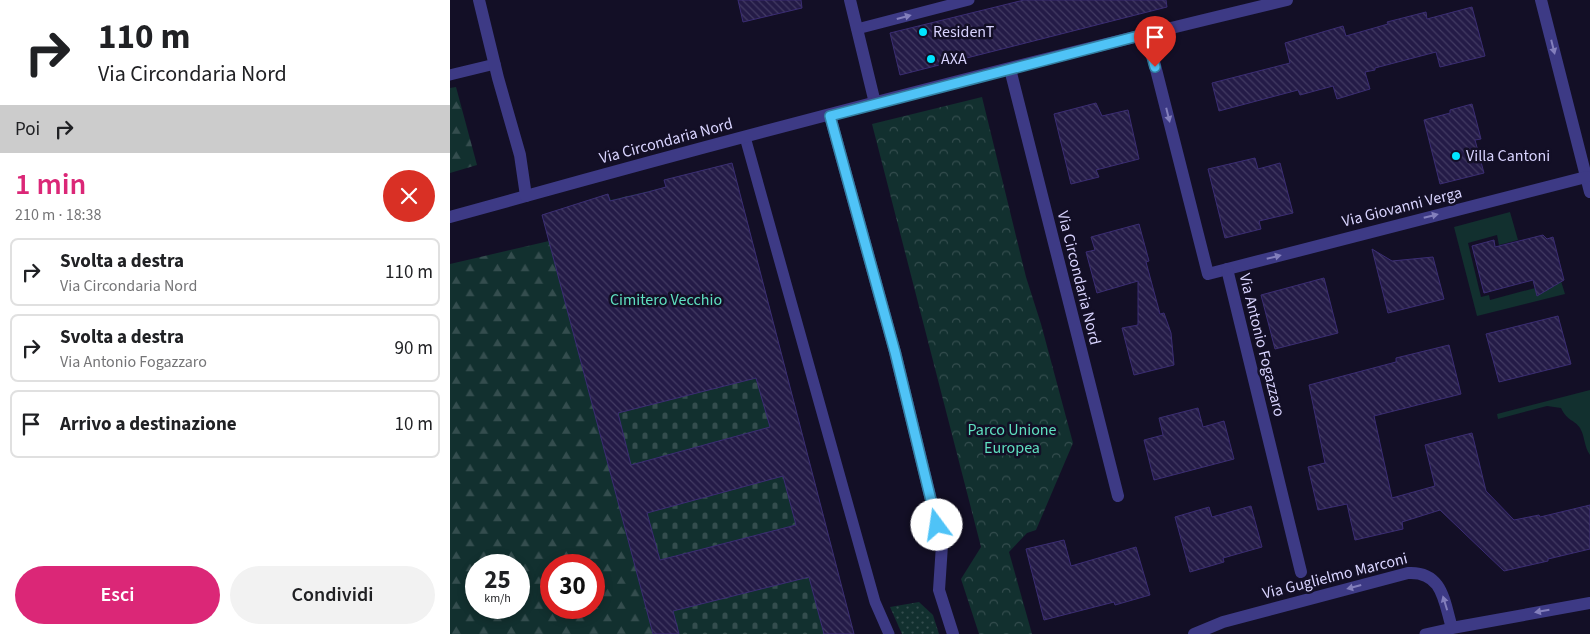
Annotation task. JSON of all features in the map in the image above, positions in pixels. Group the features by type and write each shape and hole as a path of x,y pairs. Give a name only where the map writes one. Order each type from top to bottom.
{"street":[{"path":"479,0 520,155 526,196"},
{"path":"850,0 875,103"},
{"name":"Via Circondaria Nord","path":"450,218 875,103 1287,0"},
{"path":"1541,0 1590,192"},
{"name":"Via Antonio Fogazzaro","path":"1146,34 1208,274 1226,269 1301,572"},
{"name":"Via Circondaria Nord","path":"1010,69 1118,496"},
{"path":"830,116 895,352 942,544 939,590 953,634"},
{"name":"Via Giovanni Verga","path":"1226,269 1586,177"},
{"name":"Via Guglielmo Marconi","path":"1194,634 1223,622 1408,573 1420,572 1428,576 1440,588 1452,628"},
{"path":"1452,628 1590,603"}],"lane":[{"path":"857,29 969,0"},
{"path":"450,75 495,64"},
{"path":"745,137 875,602 889,634"},
{"path":"1426,634 1452,628"}],"green space":[{"path":"456,87 477,165 450,173 450,88"},
{"name":"Parco Unione Europea","path":"982,97 1026,277 1041,324 1073,443 1036,530 1027,533 1009,552 1032,634 979,634 961,579 981,547 872,124"},
{"name":"Cimitero Vecchio","path":"732,163 854,634 653,634 542,215 608,194 611,200 666,187 664,180"},
{"path":"1510,212 1518,240 1499,245 1497,235 1468,243 1481,297 1489,295 1490,300 1561,281 1565,294 1477,316 1454,227"},
{"path":"549,241 653,634 450,634 450,264"},
{"path":"1590,390 1590,455 1580,428 1561,408 1547,406 1498,419 1497,414"},
{"path":"919,602 933,615 939,634 902,634 890,607"}],"building":[{"path":"738,0 801,0 802,8 743,22"},
{"path":"1024,0 1166,0 1167,7 900,75 890,33"},
{"path":"1472,7 1485,56 1440,67 1436,52 1365,72 1370,89 1337,99 1333,86 1300,95 1298,90 1219,111 1212,83 1290,63 1285,43 1343,26 1346,36 1388,24 1387,22 1426,12 1427,19"},
{"path":"1096,103 1102,116 1128,110 1139,159 1096,170 1099,177 1071,184 1054,114"},
{"name":"Villa Cantoni","path":"1472,104 1481,139 1475,140 1484,173 1440,184 1424,120 1450,113 1450,110"},
{"path":"1255,158 1258,169 1280,163 1293,213 1259,221 1261,229 1225,238 1208,169"},
{"name":"Cimitero Vecchio","path":"732,163 854,634 824,634 809,577 673,611 679,634 653,634 542,215 608,194 610,201 666,187 664,180","holes":["756,378 770,427 631,465 618,413","783,476 796,525 660,560 647,513"]},
{"path":"1139,224 1149,261 1146,262 1160,314 1164,313 1171,333 1174,365 1134,375 1122,328 1138,325 1138,281 1097,293 1086,252 1095,250 1091,237"},
{"path":"1543,235 1547,239 1553,237 1564,280 1537,296 1533,280 1484,293 1472,246 1494,240 1495,247"},
{"path":"1372,249 1392,261 1433,257 1444,299 1388,313"},
{"path":"1324,278 1338,333 1275,349 1261,295"},
{"path":"1558,316 1571,364 1499,382 1486,334"},
{"path":"1449,345 1461,394 1374,416 1392,498 1435,486 1425,445 1472,433 1486,491 1514,520 1539,515 1540,517 1590,505 1590,549 1504,571 1440,510 1402,522 1403,529 1355,540 1347,504 1318,510 1308,467 1325,463 1309,385 1396,362 1396,358"},
{"path":"1198,408 1203,427 1224,421 1234,459 1154,480 1144,440 1163,435 1159,418"},
{"path":"1251,506 1262,547 1223,558 1224,562 1190,572 1175,517 1209,507 1212,517"},
{"path":"1064,540 1071,566 1136,547 1150,595 1115,605 1114,602 1044,620 1026,549"}],"place":[{"name":"ResidenT","path":"923,32"},
{"name":"AXA","path":"931,59"},
{"name":"Villa Cantoni","path":"1456,156"}],"route":[{"path":"937,525 895,352 830,116 1146,34 1155,67"}]}
